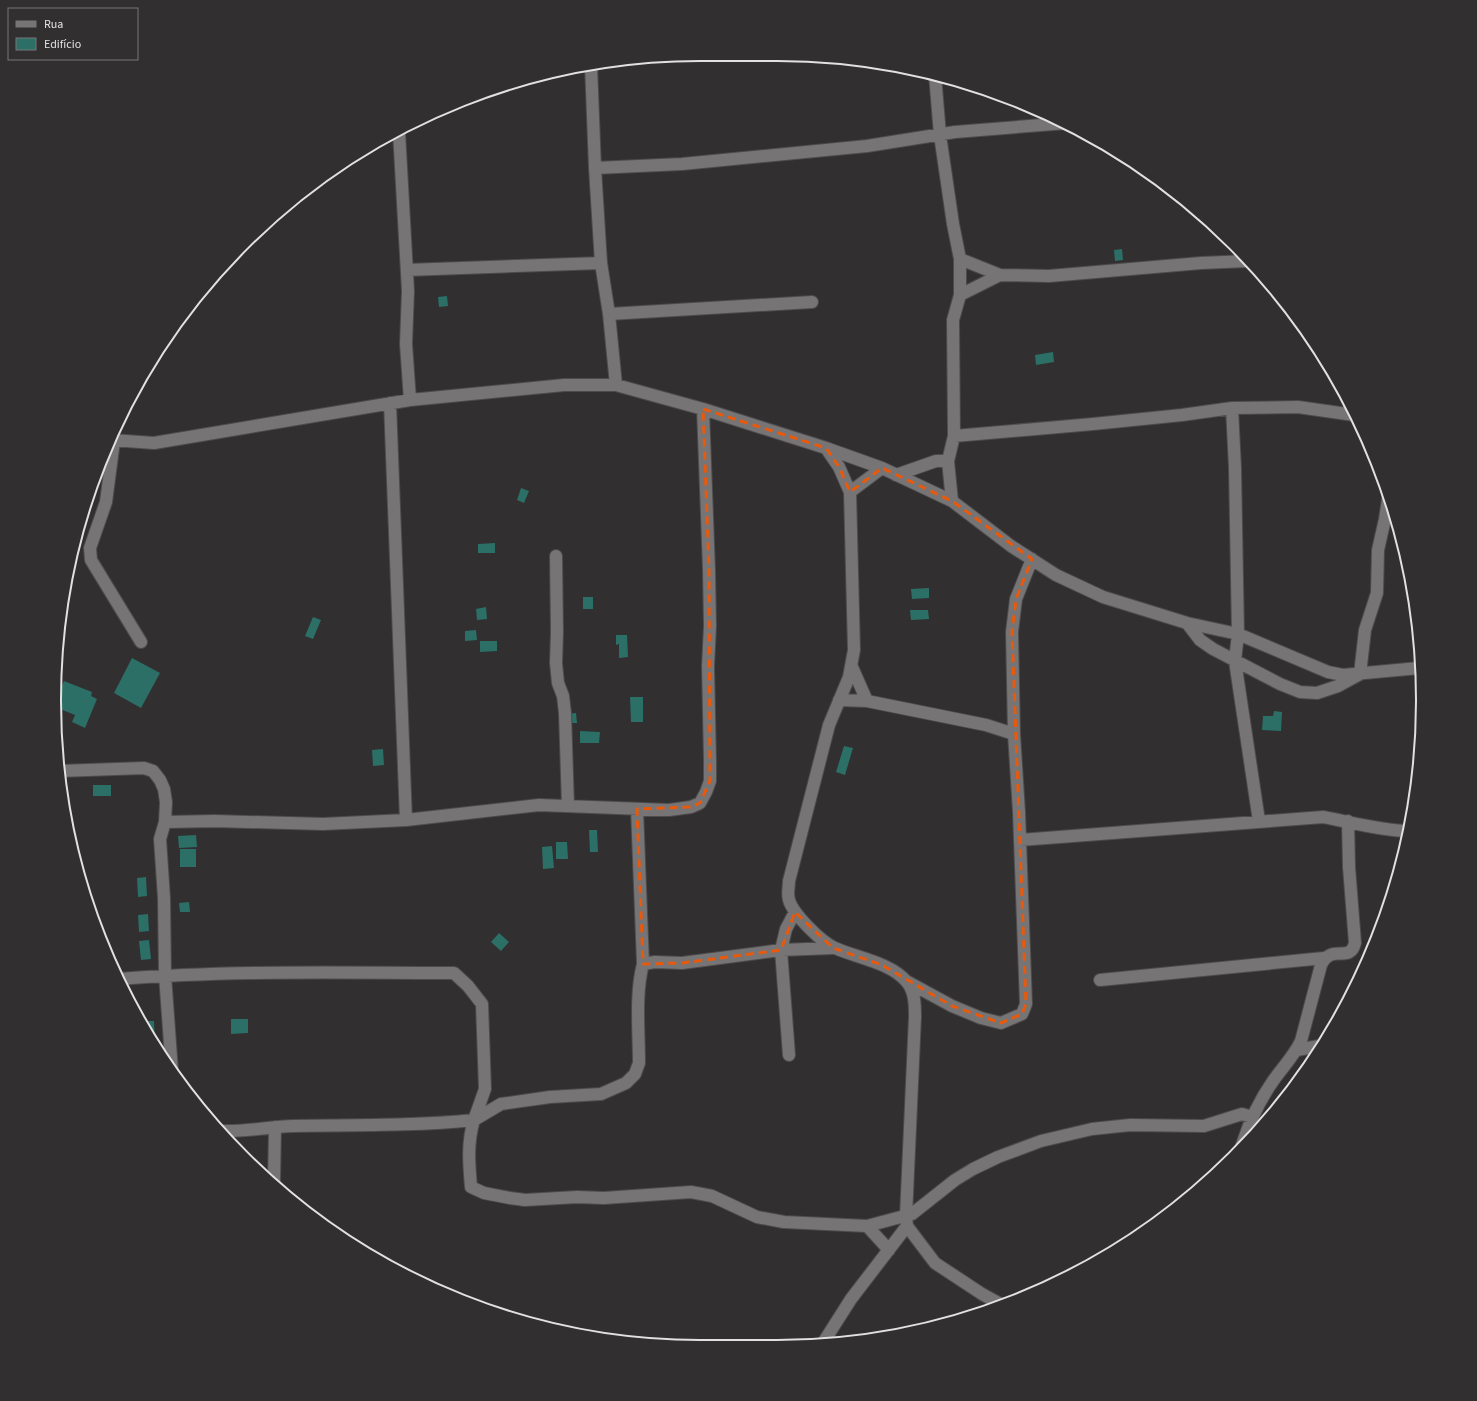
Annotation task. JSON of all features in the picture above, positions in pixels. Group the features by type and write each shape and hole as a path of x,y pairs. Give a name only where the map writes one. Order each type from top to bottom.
{"street":[{"path":"591,70 601,263 616,384"},
{"path":"936,81 940,136 953,224 960,259 960,295 953,320 954,436 948,461 952,501"},
{"path":"595,168 690,163 867,146 940,136 955,132 1053,124"},
{"path":"399,137 408,291 406,344 410,400"},
{"path":"960,259 1000,275 1049,276 1201,263 1241,261"},
{"path":"407,270 601,263"},
{"path":"960,295 1000,275"},
{"path":"608,314 812,302"},
{"path":"117,441 154,443 410,400 564,385 616,384 703,409 826,448 882,468 952,501 1011,546 1056,575 1102,597 1187,623 1238,634 1328,672 1343,675 1415,668"},
{"path":"390,403 406,820"},
{"path":"954,436 1093,424 1232,408 1298,407 1348,414"},
{"path":"1232,408 1238,634 1235,661 1259,821"},
{"path":"165,822 215,821 323,824 406,820 539,806 669,810 691,807 700,803 710,781 708,666 710,626 709,570 703,409"},
{"path":"826,448 839,467 850,492 854,650 849,677 829,725 789,881 789,899 795,912 808,927 833,948 882,965 906,981 952,1006 981,1018 1001,1024 1022,1014 1026,1004 1020,840 1014,734 1012,632 1016,599 1032,559"},
{"path":"112,452 106,502 90,548 91,560 141,642"},
{"path":"896,475 936,461 948,461"},
{"path":"850,492 882,468"},
{"path":"1360,674 1365,630 1377,593 1378,550 1386,510"},
{"path":"556,556 556,663 558,682 563,696 568,806"},
{"path":"1187,623 1200,640 1235,661 1280,684 1300,692 1317,693 1338,686 1360,674"},
{"path":"852,667 867,701"},
{"path":"839,700 867,701 986,725 1014,734"},
{"path":"65,772 144,768 153,771 160,780 164,789 166,802 165,822 160,839 164,898 165,975 171,1059"},
{"path":"228,1131 275,1127 405,1125 474,1120 501,1104 550,1097 601,1094 626,1083 635,1074 639,1063 639,990 643,964 637,809"},
{"path":"1020,840 1323,817 1348,821 1377,829 1403,831"},
{"path":"1100,980 1324,958 1330,955 1351,952 1354,950 1355,943 1349,867 1348,821"},
{"path":"789,1055 781,950 786,929 795,912"},
{"path":"643,964 655,962 682,963 781,950 833,948"},
{"path":"1246,1134 1252,1117 1272,1083 1302,1041 1324,958"},
{"path":"125,978 252,972 454,973 468,986 482,1004 485,1089 470,1135 469,1148 472,1187 484,1193 525,1200 578,1197 604,1198 691,1192 712,1196 757,1217 784,1222 867,1226 906,1221"},
{"path":"906,981 912,989 915,1017 906,1221 935,1263 982,1294 996,1301"},
{"path":"1297,1050 1314,1047"},
{"path":"826,1338 851,1299 889,1250 906,1221 912,1214 950,1184 973,1169 998,1157 1041,1141 1092,1129 1130,1125 1204,1126 1242,1114 1252,1117"},
{"path":"274,1177 275,1127"},
{"path":"867,1226 889,1250"}],"highlighted area":[{"path":"703,409 826,448 839,467 850,492 882,468 952,501 1032,559 1016,599 1012,632 1026,1004 1022,1014 1001,1023 952,1006 882,965 833,948 795,912 781,950 682,963 643,964 637,809 691,807 700,803 710,781 709,570"}],"building":[{"path":"1122,249 1123,260 1115,261 1114,250"},
{"path":"447,296 448,306 439,307 438,297"},
{"path":"1053,352 1054,362 1036,365 1035,355"},
{"path":"521,488 529,491 524,503 517,500"},
{"path":"495,543 495,553 478,553 478,544"},
{"path":"929,588 929,598 912,599 911,589"},
{"path":"583,597 593,597 593,609 583,609"},
{"path":"486,607 487,619 477,620 476,609"},
{"path":"910,610 928,610 929,619 911,620"},
{"path":"313,617 321,620 313,639 305,636"},
{"path":"476,630 477,640 465,641 465,631"},
{"path":"616,635 627,635 628,657 619,658 619,644 616,645"},
{"path":"480,641 497,641 497,651 480,652"},
{"path":"132,658 160,673 141,708 114,693"},
{"path":"64,681 92,692 91,696 97,699 85,728 72,722 75,715 61,709 61,687"},
{"path":"630,697 643,697 643,722 631,722"},
{"path":"1274,711 1282,712 1281,731 1262,730 1263,716 1273,716"},
{"path":"576,713 577,723 568,723 567,714"},
{"path":"580,731 600,732 599,743 580,743"},
{"path":"844,746 853,748 845,775 836,772"},
{"path":"383,749 384,765 373,766 372,750"},
{"path":"93,785 111,785 111,796 93,796"},
{"path":"589,830 597,830 598,852 590,852"},
{"path":"196,835 197,847 179,848 178,836"},
{"path":"556,842 567,842 568,859 556,859"},
{"path":"552,846 554,868 543,869 542,847"},
{"path":"180,849 196,849 196,867 180,867"},
{"path":"146,877 147,896 138,897 137,878"},
{"path":"189,902 190,912 180,912 179,903"},
{"path":"148,914 149,931 139,932 138,915"},
{"path":"499,933 509,942 501,951 491,942"},
{"path":"149,940 151,959 141,960 139,941"},
{"path":"231,1019 248,1019 248,1033 231,1034"},
{"path":"148,1021 154,1021 154,1032"}]}
